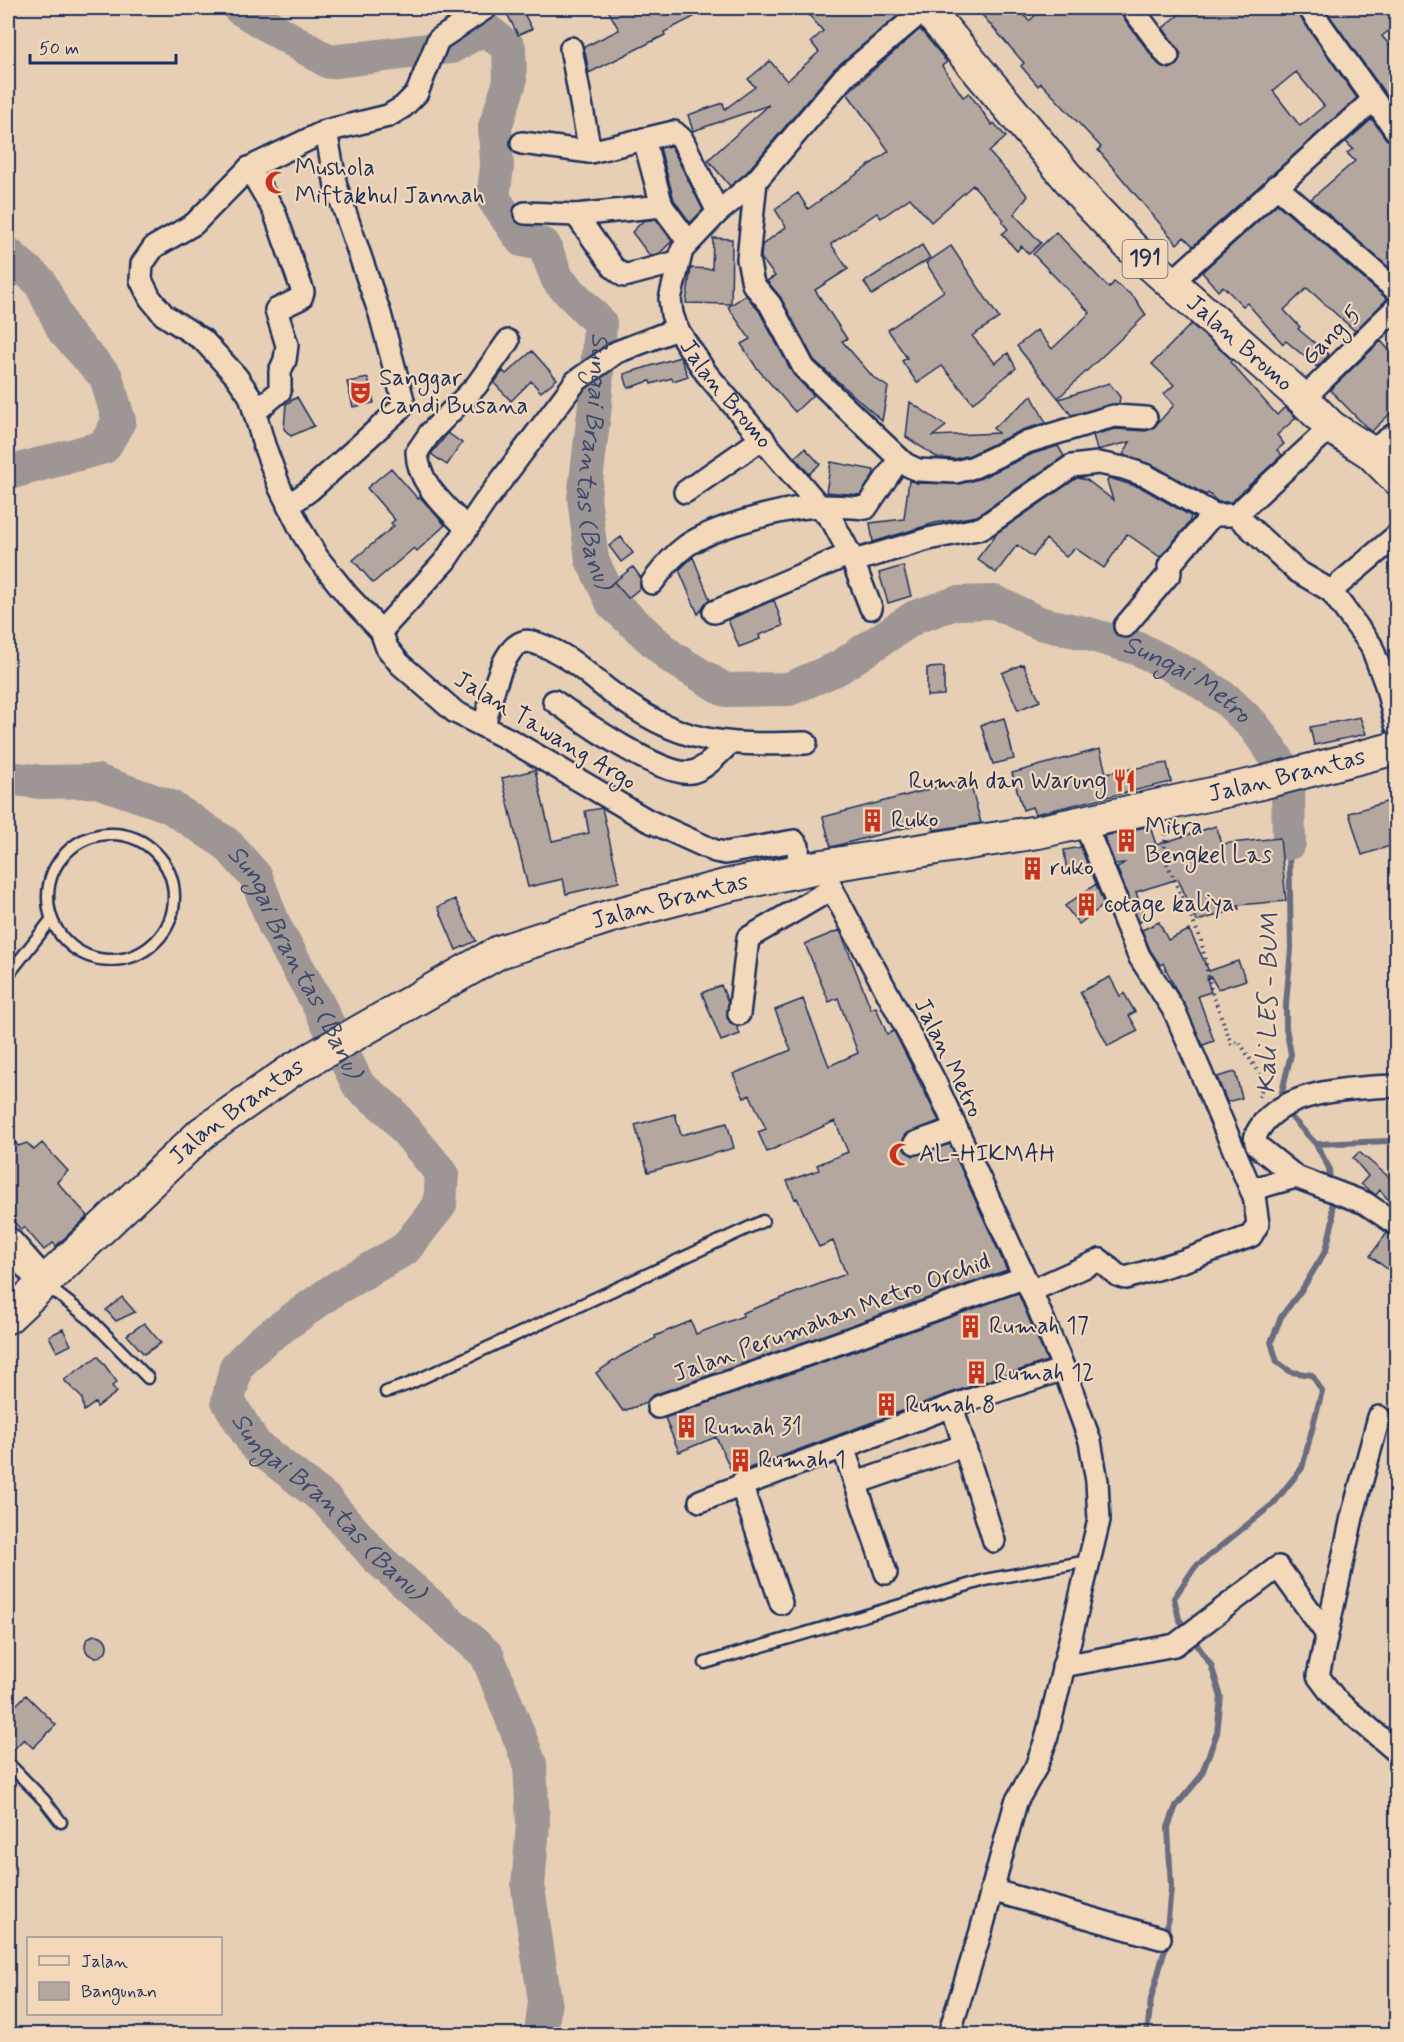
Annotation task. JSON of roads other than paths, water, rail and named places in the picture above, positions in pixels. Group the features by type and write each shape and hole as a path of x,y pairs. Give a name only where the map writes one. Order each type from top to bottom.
{"main road":[{"name":"Jalan Bromo","path":"926,8 1088,202 1133,249 1304,399 1331,427 1370,452 1396,478"},
{"name":"Jalan Brantas","path":"8,1317 202,1133 292,1070 477,964 520,944 725,886 818,875 1038,832 1257,784 1396,748"},
{"path":"8,1242 44,1283"}],"street":[{"name":"Jalan Tawang Argo","path":"486,8 438,40 417,93 403,107 388,116 326,131 249,168 194,224 154,247 142,264 141,280 150,298 164,315 203,340 231,369 250,396 264,445 288,506 317,557 381,631 387,648 415,678 456,712 647,820 715,851 725,853 794,841 818,875"},
{"path":"677,329 670,298 677,262 688,241 756,180 844,77 926,8"},
{"path":"1132,8 1168,56"},
{"path":"1309,8 1396,131"},
{"path":"571,48 590,152"},
{"path":"1172,282 1373,100"},
{"path":"288,506 329,473 401,408 403,400 378,307 336,186 326,131"},
{"path":"522,143 590,152 674,132 679,134 718,212"},
{"path":"644,139 662,206 688,241"},
{"path":"249,168 274,211 303,292 300,298 276,309 287,345 285,360 280,371 280,391 255,412"},
{"path":"756,180 748,259 753,284 770,304 804,368 898,461 918,470 956,472 974,467 1027,442 1103,419 1114,416 1146,418"},
{"path":"1276,186 1396,290"},
{"path":"525,213 576,215 662,206"},
{"path":"576,215 613,267 624,276 677,262"},
{"name":"Gang 5","path":"1304,399 1396,308"},
{"name":"Jalan Bromo","path":"381,631 445,561 555,405 576,381 617,352 677,329 706,373 822,506 852,557 870,608"},
{"path":"467,529 431,491 422,476 417,452 430,433 476,386 508,341"},
{"path":"714,612 852,557 982,528 1072,466 1098,463 1124,468 1147,476 1215,515 1236,515 1331,427"},
{"path":"1370,452 1396,433"},
{"path":"685,492 763,438"},
{"path":"652,583 668,561 700,537 768,515 822,506 866,508 898,461"},
{"path":"1125,626 1170,573 1169,566 1203,523 1215,515"},
{"path":"1236,515 1297,572 1331,591 1371,645 1386,685 1396,725"},
{"path":"1331,591 1396,536"},
{"path":"484,726 505,658 516,646 528,641 566,656 609,690 670,729 704,741 729,744 806,743"},
{"path":"554,701 625,747 681,772 700,768 729,744"},
{"path":"1084,822 1139,956 1175,1012 1252,1192"},
{"path":"739,1014 748,938 818,875"},
{"name":"Jalan Metro","path":"818,875 934,1080 1064,1369 1090,1441 1097,1481 1099,1520 1046,1740 1036,1767 1016,1802 949,2034"},
{"path":"1396,1086 1348,1088 1299,1097 1263,1123 1255,1136 1256,1144 1296,1177 1365,1203 1396,1224"},
{"path":"915,1143 956,1129"},
{"path":"1252,1192 1256,1186 1296,1177"},
{"name":"Jalan Perumahan Metro Orchid","path":"658,1407 1100,1260 1117,1275 1126,1278 1184,1261 1251,1236 1258,1224 1252,1192"},
{"path":"700,1501 952,1406 1064,1369"},
{"path":"952,1406 994,1541"},
{"path":"1379,1418 1352,1517 1318,1676 1324,1688 1396,1751"},
{"path":"856,1483 963,1446"},
{"path":"843,1447 886,1573"},
{"path":"741,1484 781,1603"},
{"path":"1063,1666 1183,1638 1278,1567 1326,1633"},
{"path":"991,1890 1160,1938"}],"lane":[{"path":"8,975 51,920 47,898 51,876 61,856 78,842 99,834 121,834 142,842 159,856 171,875 175,897 171,918 161,938 144,952 134,956 123,960 101,960 80,953 62,939 51,920"},
{"path":"386,1392 408,1384 763,1221"},
{"path":"44,1283 91,1320 148,1378"},
{"path":"705,1663 985,1580 1088,1561"},
{"path":"8,1763 44,1800 61,1822"}],"waterway":[{"name":"Sungai Brantas (Banu)","path":"239,8 329,62 451,47 484,28 509,48 510,82 495,127 497,167 493,198 522,240 544,245 558,280 600,323 595,405 584,498 592,560 613,604 671,657 725,690 789,689 838,668 915,617 956,603 995,602 1039,623 1089,634 1139,649 1192,676 1227,700 1254,726 1278,760 1288,788 1289,843"},
{"name":"Sungai Brantas (Banu)","path":"8,254 40,282 64,331 106,377 119,421 104,447 8,473"},
{"name":"Sungai Brantas (Banu)","path":"8,778 41,782 97,781 169,806 227,844 256,877 275,927 316,1000 359,1086 390,1111 442,1174 440,1205 405,1249 335,1289 261,1342 236,1367 228,1401 255,1445 326,1500 377,1558 487,1655 530,1764 533,1824 528,1888 545,2001 541,2034"},
{"path":"1147,2034 1151,1999 1165,1949 1171,1888 1168,1827 1176,1806 1201,1776 1217,1733 1221,1697 1211,1665 1179,1619 1174,1598 1195,1567 1273,1504 1302,1468 1322,1391 1312,1375 1291,1372 1277,1362 1271,1342 1281,1317 1303,1288 1326,1250 1333,1220 1329,1168 1316,1144 1292,1118 1282,1092 1291,1054 1286,1028 1291,949 1289,843"},
{"name":"Kali LES - BUM","path":"1316,1144 1388,1141 1396,1143"}],"place":[{"name":"Mushola Miftakhul Jannah","path":"277,182"},
{"name":"Sanggar Candi Busana","path":"361,392"},
{"name":"Rumah dan Warung","path":"1125,781"},
{"name":"Ruko","path":"873,820"},
{"name":"Mitra Bengkel Las","path":"1127,841"},
{"name":"ruko","path":"1032,868"},
{"name":"cotage kaliya","path":"1086,904"},
{"name":"AL-HIKMAH","path":"901,1154"},
{"name":"Rumah 17","path":"971,1326"},
{"name":"Rumah 12","path":"976,1373"},
{"name":"Rumah 8","path":"887,1405"},
{"name":"Rumah 31","path":"686,1427"},
{"name":"Rumah 1","path":"740,1460"}],"water label":[{"name":"Sungai Metro","path":"1184,685"}]}
